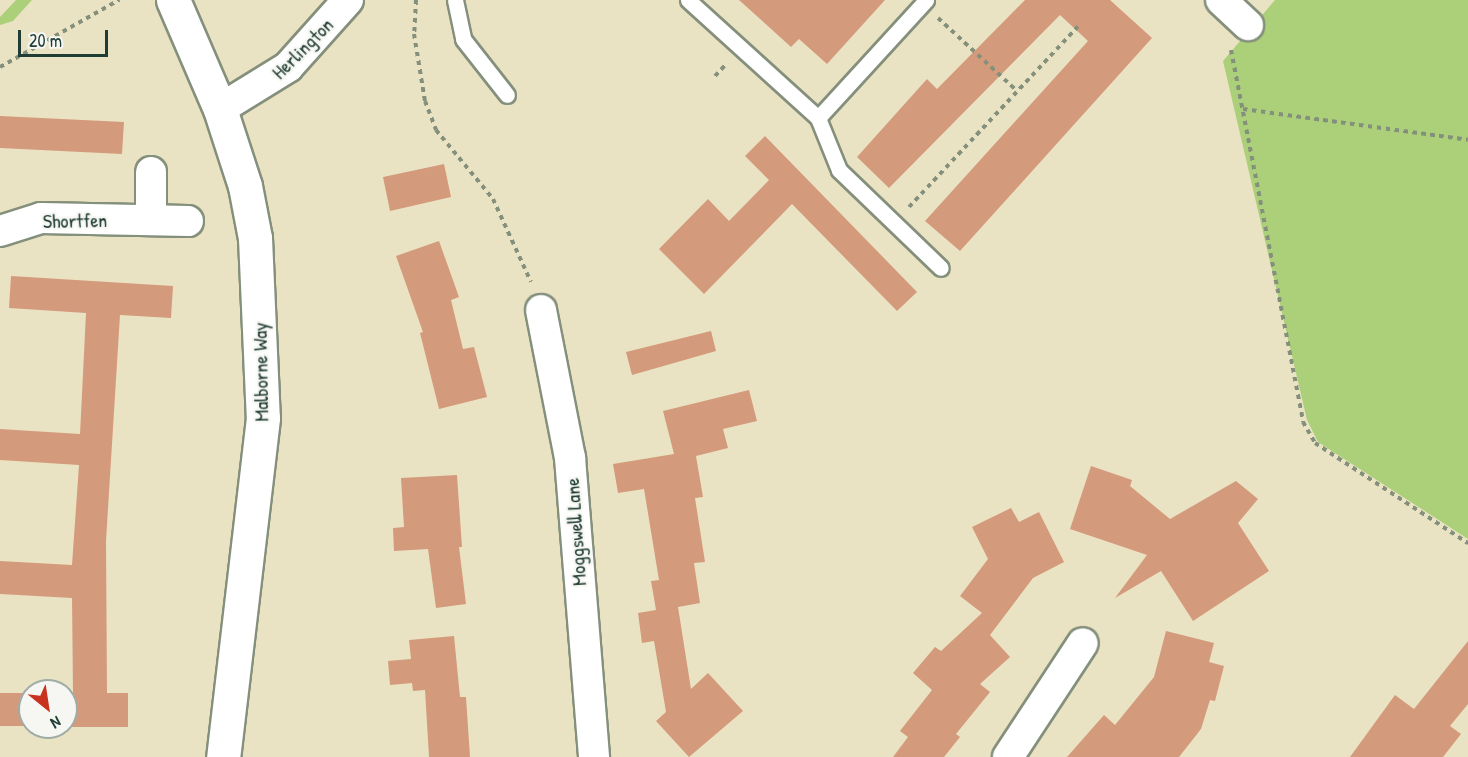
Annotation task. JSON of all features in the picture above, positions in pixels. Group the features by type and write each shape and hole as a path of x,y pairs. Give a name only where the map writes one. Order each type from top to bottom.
{"street":[{"path":"1221,0 1239,35"},
{"name":"Herlington","path":"220,109 288,68 345,2"},
{"name":"Malborne Way","path":"178,12 220,109 245,186 255,238 263,418 223,757"},
{"path":"151,172 151,220"},
{"name":"Shortfen","path":"0,231 41,218 188,221"},
{"name":"Moggswell Lane","path":"541,310 570,458 594,757"},
{"path":"1008,757 1083,643"}],"lane":[{"path":"455,0 463,39 507,95"},
{"path":"688,0 818,118 839,170 942,268"},
{"path":"818,118 924,2"}],"path":[{"path":"0,67 119,0"},
{"path":"416,0 414,34 425,101 436,130 493,199 517,245 541,310"},
{"path":"924,2 1016,90"},
{"path":"894,224 1016,90 1081,23"},
{"path":"1239,35 1243,110 1303,422 1315,443 1468,543"},
{"path":"1243,110 1468,140"}],"green space":[{"path":"16,0 32,0 13,21 0,25 0,17"},
{"path":"1275,0 1468,0 1468,539 1318,442 1307,420 1223,61"}],"building":[{"path":"739,0 885,0 827,64 799,39 791,47"},
{"path":"1025,0 1110,0 1152,38 960,251 925,221 1088,41 1060,15 889,188 857,157 927,79 937,89"},
{"path":"0,116 124,122 122,154 0,148"},
{"path":"765,136 917,292 897,311 792,204 704,294 659,249 708,199 729,221 769,180 745,156"},
{"path":"444,164 451,197 390,211 383,177"},
{"path":"439,241 459,297 451,300 463,349 474,347 487,397 439,409 420,333 423,332 396,256"},
{"path":"11,276 173,286 171,318 120,315 106,541 107,693 128,693 128,727 78,727 78,679 73,679 72,598 0,594 0,561 72,565 79,465 0,460 0,429 80,434 86,313 9,308"},
{"path":"711,331 716,351 632,375 626,352"},
{"path":"749,390 757,421 723,429 728,448 696,456 703,497 695,498 705,562 694,563 700,603 678,607 691,689 708,673 743,711 689,757 656,721 666,712 654,641 642,643 638,613 656,610 651,581 659,580 644,489 618,493 613,464 674,454 663,411"},
{"path":"1091,466 1132,480 1130,486 1170,519 1236,481 1258,499 1238,523 1269,571 1193,621 1161,571 1115,598 1147,555 1070,529"},
{"path":"457,475 462,547 459,547 466,604 436,608 428,549 394,551 393,528 404,527 401,478"},
{"path":"1011,508 1019,522 1039,512 1064,562 1033,578 990,635 1010,657 980,684 990,692 956,734 960,737 944,757 893,757 908,737 900,731 932,690 913,673 935,647 941,651 982,613 960,596 988,559 972,527"},
{"path":"1166,631 1214,643 1209,662 1224,666 1215,701 1210,700 1201,729 1179,757 1067,757 1104,715 1115,725 1154,677"},
{"path":"454,636 460,697 466,697 470,757 429,757 425,690 413,691 412,683 390,685 388,661 411,659 409,640"},
{"path":"1468,641 1468,704 1450,726 1461,734 1443,757 1350,757 1395,695 1414,709"},
{"path":"0,693 18,693 18,726 0,726"}]}
